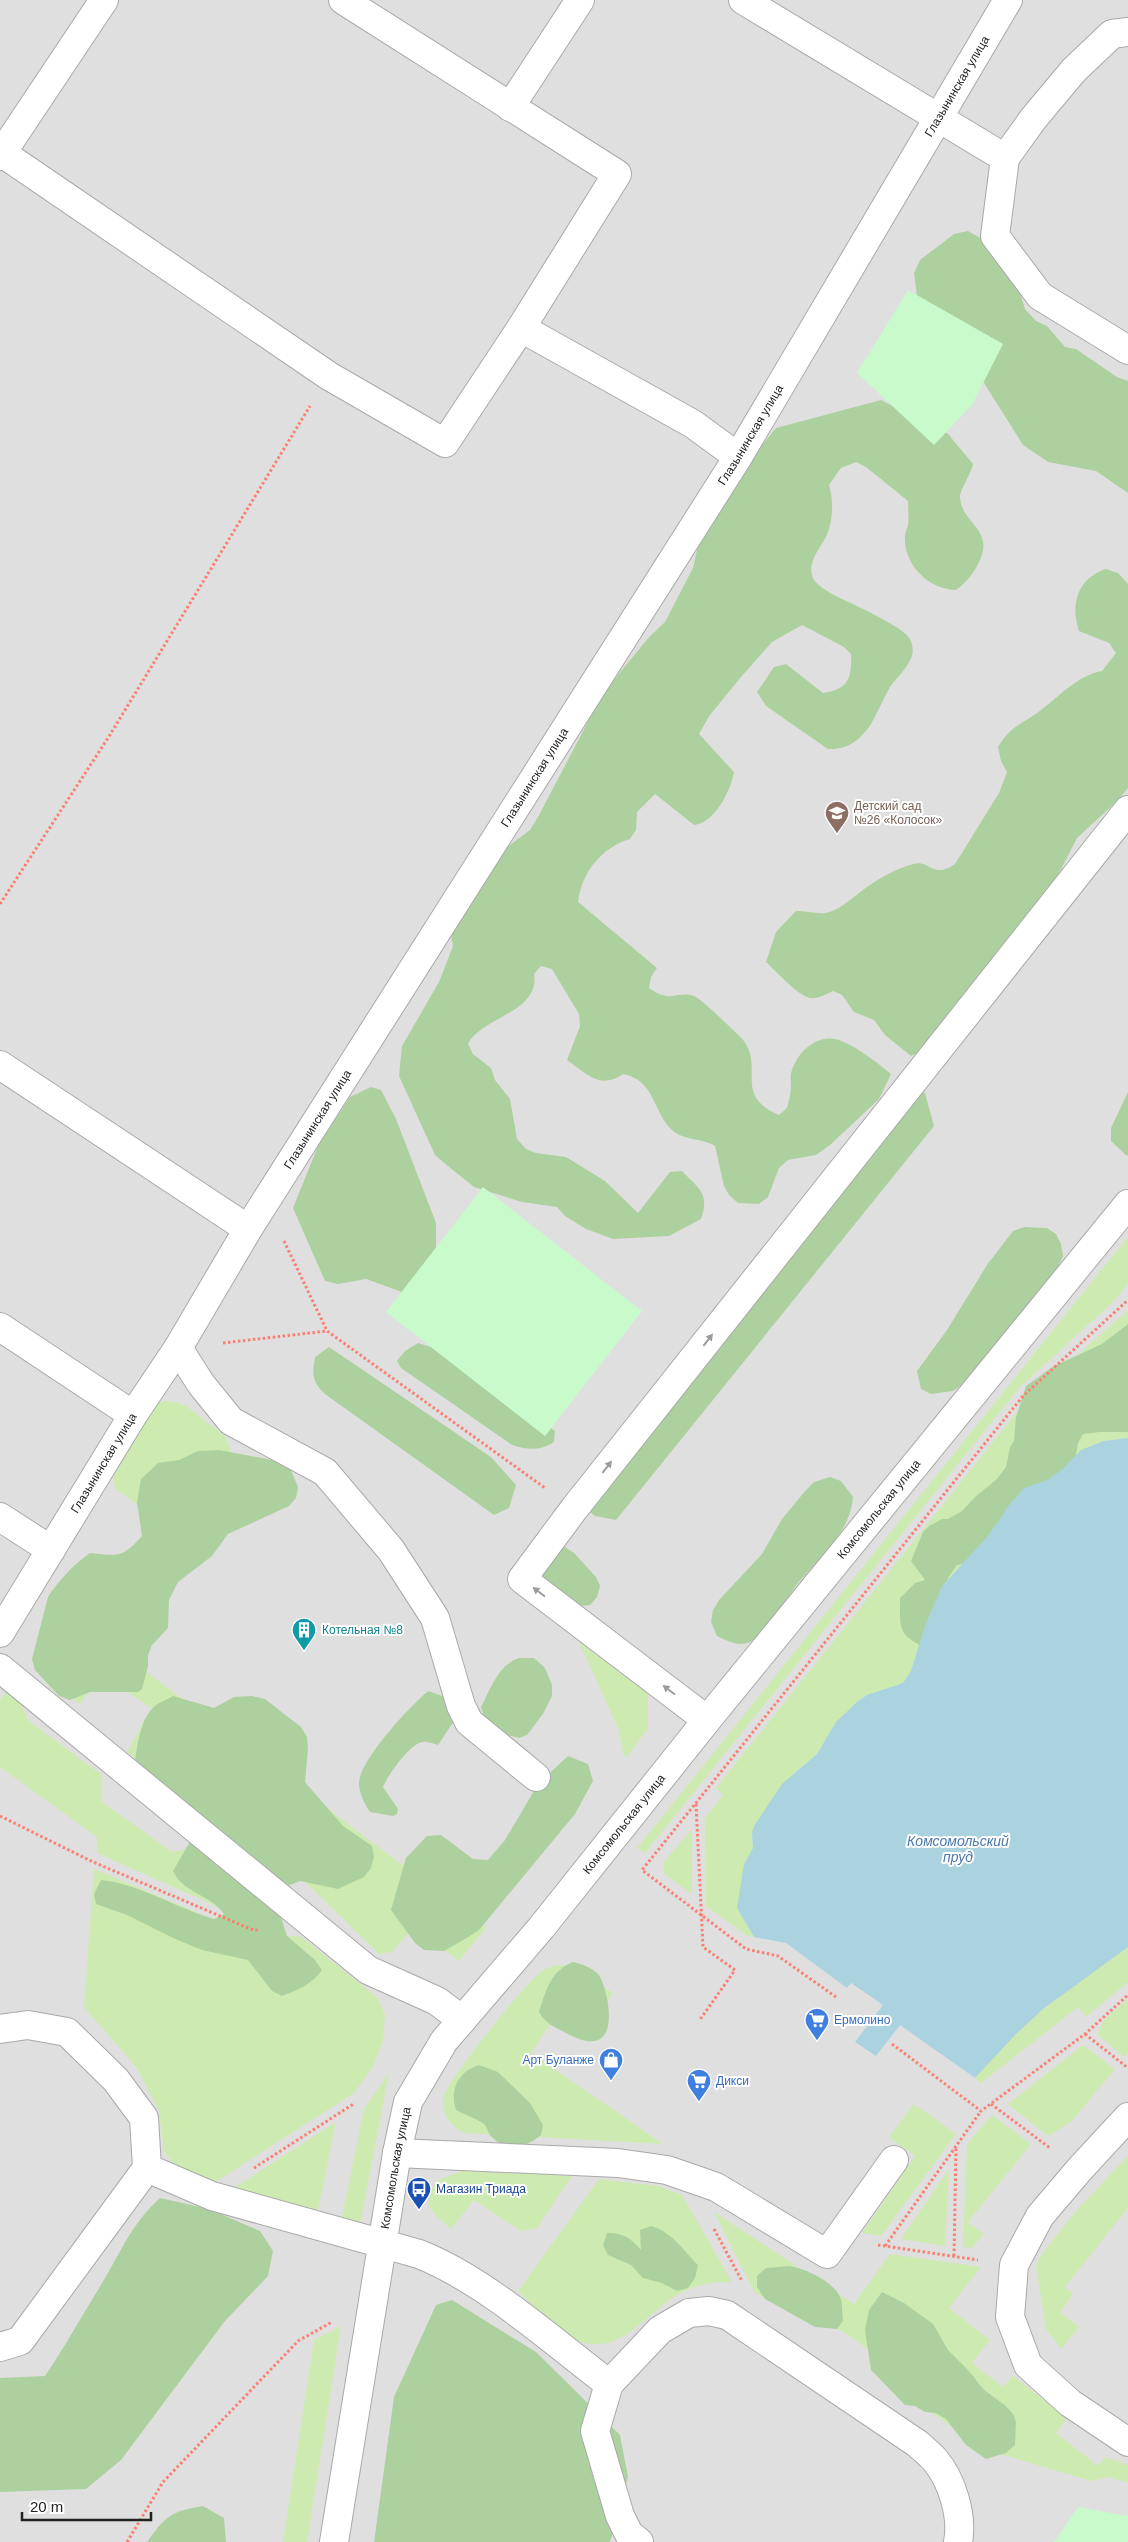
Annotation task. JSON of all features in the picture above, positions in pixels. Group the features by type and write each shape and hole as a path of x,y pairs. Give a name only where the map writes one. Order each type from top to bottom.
{"street":[{"path":"104,0 1,155 329,376 446,443 521,328 617,174 342,0"},
{"path":"510,106 580,0"},
{"path":"743,0 1005,158"},
{"name":"Глазынинская улица","path":"0,1633 133,1415 178,1348 248,1229 738,457 1008,0"},
{"path":"1128,32 1112,34 1074,70 1033,119 1005,158 995,236 1040,296 1128,350"},
{"path":"521,328 692,424 738,457"},
{"path":"708,1720 522,1579 574,1509 1128,810"},
{"path":"0,1065 248,1229"},
{"name":"Комсомольская улица","path":"334,2542 397,2153 408,2102 433,2057 462,2020 541,1928 1128,1204"},
{"path":"0,1327 133,1415"},
{"path":"178,1348 201,1384 231,1421 325,1472 392,1550 435,1618 461,1706 469,1722 536,1777"},
{"path":"0,1517 50,1550"},
{"path":"0,1668 368,1970 437,2000 462,2020"},
{"path":"0,2029 28,2025 67,2032 116,2080 144,2118 147,2168 20,2341 0,2346"},
{"path":"1128,2117 1040,2216 1014,2265 1010,2317 1028,2365 1070,2403 1128,2442"},
{"path":"397,2153 618,2163 667,2170 716,2187 828,2254 894,2160"},
{"path":"147,2168 212,2196 419,2254 444,2264 464,2275 609,2384"},
{"path":"639,2542 629,2534 620,2516 595,2431 609,2384 660,2330 689,2313 709,2311 727,2315 918,2444 935,2460 949,2481 957,2511 958,2542"}],"path":[{"path":"0,904 108,738 329,376"},
{"path":"265,1202 327,1331 574,1509"},
{"path":"836,1997 778,1956 746,1949 642,1870 1023,1396 1128,1300"},
{"path":"178,1348 327,1331"},
{"path":"696,1804 703,1947 735,1970 699,2021"},
{"path":"0,1816 93,1862 253,1930 313,1926"},
{"path":"885,2246 981,2111 1085,2034 1128,1995"},
{"path":"1085,2034 1128,2068"},
{"path":"892,2044 981,2111"},
{"path":"212,2196 355,2103"},
{"path":"991,2104 1079,2170"},
{"path":"954,2256 956,2146"},
{"path":"712,2226 744,2285"},
{"path":"838,2239 1014,2265"},
{"path":"127,2542 163,2482 298,2341 337,2320"}],"shaded area":[{"path":"0,0 1128,0 1128,2542 0,2542"}],"green space":[{"path":"968,231 996,247 1021,296 1025,309 1036,321 1047,326 1065,347 1076,349 1117,377 1128,381 1128,493 1096,471 1048,462 1023,445 974,367 917,296 914,273 920,260 954,234"},
{"path":"908,290 1003,344 972,405 934,445 857,373"},
{"path":"881,400 948,434 973,464 960,497 962,506 980,533 983,541 980,560 975,569 956,590 936,586 927,580 920,574 908,556 905,535 908,525 908,501 866,467 856,462 841,468 829,485 832,504 830,525 826,537 813,560 811,570 813,579 828,592 885,620 907,635 913,650 908,665 890,687 871,724 862,735 847,746 828,749 766,706 757,692 774,667 786,664 823,693 838,689 847,681 849,676 851,654 844,647 802,625 772,642 710,715 699,734 734,772 726,796 721,804 709,818 702,823 694,825 655,794 637,812 636,830 630,839 610,848 589,871 580,891 578,902 657,968 651,977 649,988 657,993 669,996 690,995 696,997 744,1041 751,1062 753,1090 757,1099 765,1107 779,1115 787,1108 791,1091 791,1075 797,1060 813,1043 827,1039 835,1039 849,1044 891,1074 879,1099 830,1145 816,1155 788,1160 779,1168 768,1197 759,1204 738,1203 729,1195 724,1186 715,1146 682,1136 672,1130 666,1123 648,1090 634,1077 623,1074 615,1079 600,1080 587,1075 567,1060 580,1026 579,1014 552,969 541,966 534,974 533,987 528,998 508,1014 485,1027 468,1044 473,1054 491,1068 495,1080 510,1099 517,1139 526,1149 536,1153 566,1157 605,1181 638,1213 670,1172 682,1171 698,1187 703,1197 704,1203 701,1219 669,1236 613,1239 586,1229 565,1216 557,1207 522,1202 474,1187 435,1155 399,1076 402,1046 439,982 453,946 451,935 502,851 530,830 603,693 650,636 665,622 693,568 704,519 712,506 776,428"},
{"path":"1106,569 1118,573 1128,584 1128,788 1116,802 1077,838 1053,885 935,1046 911,1056 885,1035 874,1020 854,1012 842,995 833,991 819,997 810,998 787,982 766,962 776,932 796,911 826,913 835,910 865,888 905,866 919,863 936,870 941,870 955,864 999,793 1007,772 1001,761 998,747 1003,740 1013,729 1041,710 1077,681 1102,671 1116,653 1109,643 1079,631 1076,621 1076,602 1083,585 1096,573"},
{"path":"900,1084 925,1093 934,1126 616,1520 595,1516 586,1509"},
{"path":"371,1087 381,1090 396,1119 436,1223 436,1270 413,1296 366,1279 338,1284 325,1281 293,1208 318,1146 350,1097"},
{"path":"1128,1092 1127,1156 1111,1141 1111,1128"},
{"path":"483,1187 642,1311 545,1436 386,1312"},
{"path":"1024,1227 1047,1228 1056,1234 1061,1244 1063,1256 1053,1278 983,1369 953,1391 931,1394 921,1389 917,1371 947,1330 987,1265 1013,1231"},
{"path":"1128,1237 1128,1284 1112,1303 1020,1387 645,1853 637,1848"},
{"path":"1128,1310 1128,1438 1104,1441 1063,1469 987,1537 942,1586 911,1671 903,1683 867,1695 857,1702 836,1722 817,1754 782,1784 752,1834 753,1848 737,1908 754,1937 746,1935 706,1906 705,1818 723,1795 716,1788 1025,1402"},
{"path":"1128,1324 1128,1432 1083,1434 1078,1443 1074,1467 972,1563 957,1565 948,1578 945,1598 928,1649 918,1644 902,1630 900,1598 915,1583 925,1580 911,1561 923,1532 929,1526 942,1519 948,1519 962,1511 976,1496 996,1480 1006,1467 1010,1447 1014,1441 1016,1417 1026,1386 1054,1366 1102,1344"},
{"path":"418,1343 456,1355 555,1431 554,1442 544,1447 533,1449 512,1445 401,1368 397,1361 405,1351"},
{"path":"329,1347 491,1457 516,1485 509,1508 494,1515 325,1394 315,1382 313,1368 315,1357"},
{"path":"164,1401 176,1402 186,1406 225,1436 237,1465 108,1643 486,1928 459,1961 414,1927 392,1952 379,1954 258,1836 242,1843 127,1752 151,1708 102,1675 80,1704 44,1675 154,1517 115,1488 112,1473 155,1406"},
{"path":"219,1450 288,1463 298,1487 296,1498 289,1506 228,1534 212,1556 178,1582 169,1600 168,1628 152,1645 148,1655 148,1666 142,1689 138,1692 90,1692 70,1700 59,1696 35,1670 32,1659 48,1597 67,1573 90,1553 119,1554 130,1548 142,1536 137,1502 141,1479 158,1463 179,1460 198,1451"},
{"path":"830,1477 841,1481 853,1497 848,1518 834,1543 798,1583 771,1623 758,1637 750,1642 737,1644 717,1636 711,1622 713,1610 719,1600 762,1554 782,1519 806,1490 814,1482"},
{"path":"562,1545 574,1553 596,1577 600,1586 597,1597 590,1605 579,1606 550,1589 537,1567"},
{"path":"579,1642 648,1693 648,1728 627,1757 623,1755 619,1730"},
{"path":"519,1658 534,1658 545,1668 552,1685 552,1696 543,1714 527,1735 519,1738 499,1733 485,1720 481,1707 500,1672 512,1661"},
{"path":"428,1691 445,1697 454,1721 438,1745 428,1742 417,1744 405,1754 389,1775 383,1787 398,1809 397,1814 393,1816 370,1812 360,1791 361,1774 386,1735"},
{"path":"6,1692 19,1701 29,1721 102,1775 101,1801 172,1852 197,1847 252,1922 97,1853 97,1837 0,1767 0,1700"},
{"path":"173,1696 214,1708 234,1697 252,1696 265,1699 301,1727 307,1737 308,1749 305,1782 343,1826 372,1846 374,1857 371,1868 364,1877 338,1889 300,1881 285,1887 276,1901 287,1936 315,1960 322,1970 304,1986 282,1996 272,1991 248,1960 202,1950 127,1915 96,1904 94,1894 101,1880 130,1886 214,1919 224,1914 212,1902 183,1884 173,1871 191,1840 193,1810 183,1799 153,1787 135,1761 137,1746 146,1717 156,1705"},
{"path":"568,1756 588,1764 593,1781 575,1814 479,1930 444,1951 424,1950 415,1943 391,1910 406,1858 427,1836 441,1835 473,1859 488,1860 505,1840 538,1784"},
{"path":"692,1829 692,1894 664,1874 663,1863"},
{"path":"94,1869 255,1937 300,1936 378,1998 385,2015 383,2040 373,2067 354,2093 214,2183 178,2168 164,2152 159,2111 137,2068 84,2007"},
{"path":"1128,1947 1128,1982 1086,2017 1078,2007 981,2083 975,2078 1016,2034 1043,2009"},
{"path":"573,1962 594,1971 604,1985 609,2022 603,2037 597,2040 578,2039 554,2027 539,2012 554,1976 565,1966"},
{"path":"562,1965 584,1973 613,1993 583,2037 555,2018 531,2053 663,2144 464,2133 454,2127 447,2119 443,2108 444,2096 448,2087 472,2053 520,1993 541,1972 554,1966"},
{"path":"1128,1999 1128,2053 1124,2057 1097,2034 1104,2020"},
{"path":"1083,2045 1115,2069 1072,2121 1048,2136 1008,2104"},
{"path":"479,2065 498,2072 530,2103 543,2125 541,2135 523,2145 504,2145 491,2136 484,2124 456,2110 454,2095 457,2082 466,2072"},
{"path":"389,2073 360,2224 341,2221 364,2109"},
{"path":"914,2104 956,2134 881,2236 862,2233 915,2156 889,2137"},
{"path":"992,2115 1031,2144 968,2222 984,2234 972,2248 963,2247 967,2144"},
{"path":"336,2122 318,2210 226,2193"},
{"path":"1128,2156 1128,2208 1065,2287 1073,2294 1060,2312 1079,2327 1061,2349 1046,2329 1036,2266 1041,2255 1076,2211"},
{"path":"949,2169 945,2246 901,2239"},
{"path":"463,2171 572,2176 537,2228 521,2231 474,2200 451,2229 436,2216 428,2204 432,2189 438,2181"},
{"path":"599,2179 659,2186 682,2195 732,2282 704,2284 684,2291 665,2303 633,2330 610,2342 596,2344 581,2342 573,2339 556,2327 518,2291"},
{"path":"160,2198 209,2209 260,2231 273,2251 268,2276 225,2321 121,2460 86,2489 0,2492 0,2378 45,2376 133,2230"},
{"path":"714,2212 854,2304 890,2254 981,2267 949,2308 990,2340 972,2363 1003,2387 1013,2376 1067,2418 1056,2433 1098,2466 1105,2457 1128,2465 1128,2483 1109,2477 1091,2481 983,2449 901,2391 889,2364 845,2333 755,2293"},
{"path":"651,2226 665,2232 698,2265 695,2278 688,2288 677,2291 662,2283 643,2278 631,2265 608,2255 603,2245 607,2233 626,2237 641,2250 640,2230"},
{"path":"789,2266 818,2276 836,2291 842,2302 843,2321 837,2329 815,2327 765,2299 757,2287 757,2276 766,2268"},
{"path":"882,2292 904,2303 933,2324 948,2350 984,2390 1006,2406 1013,2414 1016,2422 1015,2445 1006,2453 986,2459 966,2445 946,2419 936,2413 925,2412 915,2406 905,2405 871,2370 865,2330 869,2310"},
{"path":"452,2300 536,2352 620,2435 628,2477 610,2542 374,2542 394,2397 436,2305"},
{"path":"341,2326 307,2542 283,2542 314,2340"},
{"path":"203,2506 224,2518 226,2542 147,2542 159,2526 170,2516 184,2510"},
{"path":"1078,2507 1128,2516 1128,2542 1054,2542"}],"water":[{"name":"Комсомольский пруд","path":"1128,1438 1128,1947 1043,2009 1016,2034 975,2078 900,2025 876,2056 855,2042 883,2005 851,1983 847,1988 786,1943 754,1937 737,1908 744,1864 753,1848 752,1833 754,1826 782,1784 817,1754 836,1722 867,1695 903,1683 911,1671 925,1626 942,1586 987,1537 1010,1504 1024,1488 1047,1480 1063,1469 1081,1450 1104,1441"}],"place":[{"name":"Детский сад №26 «Колосок»","path":"837,834"},
{"name":"Котельная №8","path":"304,1651"},
{"name":"Ермолино","path":"817,2041"},
{"name":"Арт Буланже","path":"611,2081"},
{"name":"Дикси","path":"699,2102"},
{"name":"Магазин Триада","path":"419,2210"}]}
